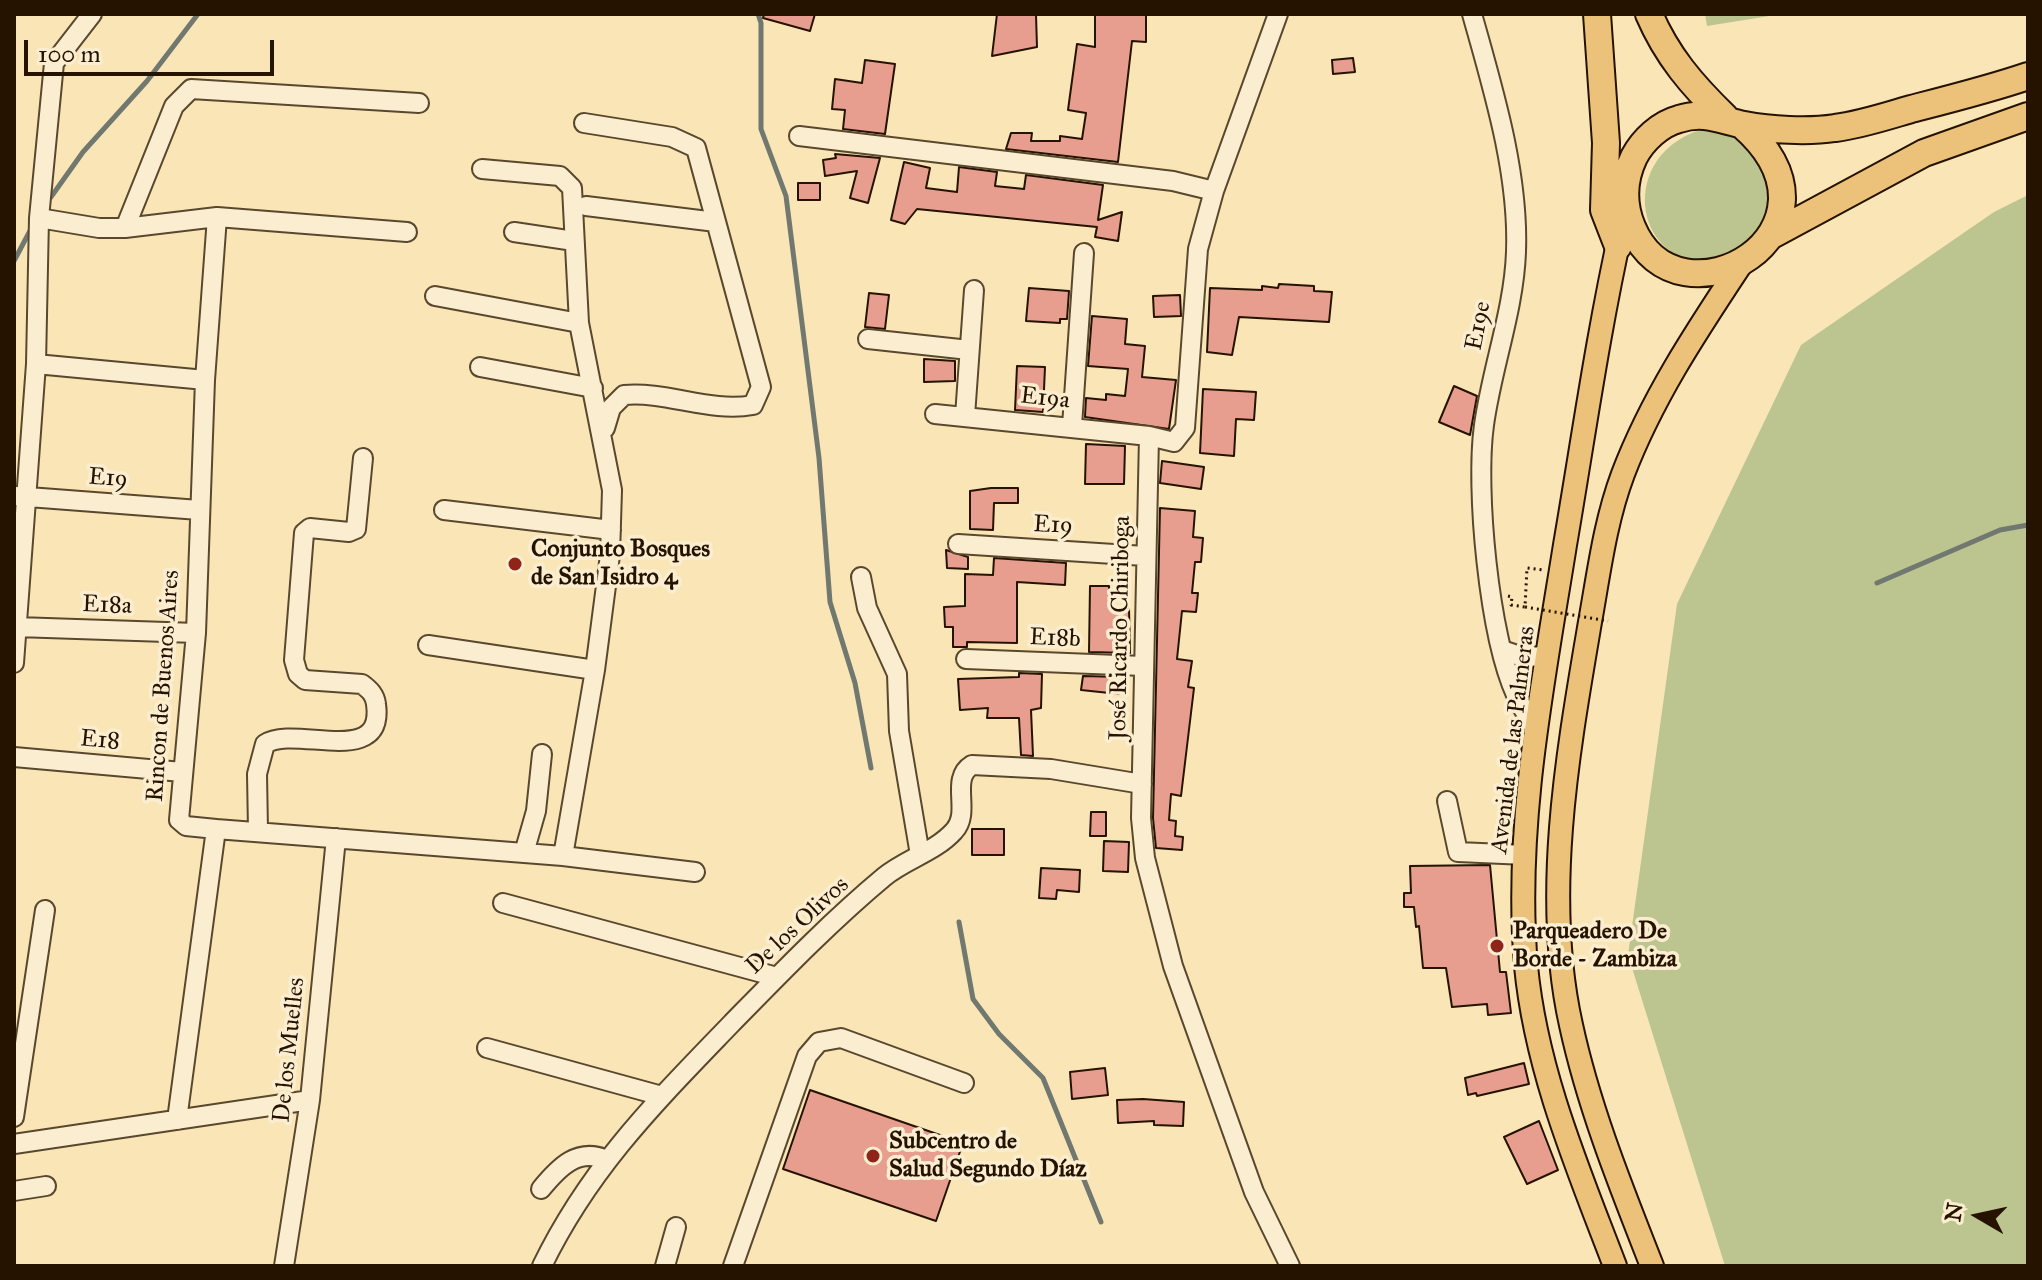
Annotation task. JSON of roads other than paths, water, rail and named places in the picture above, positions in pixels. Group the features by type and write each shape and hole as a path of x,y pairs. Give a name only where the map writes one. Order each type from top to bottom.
{"highway":[{"path":"1597,14 1606,143 1604,210 1618,246"},
{"path":"1611,14 1627,171 1626,213 1636,236 1651,254 1671,267 1694,273 1718,272 1741,264 1770,236 1924,153 2028,116"},
{"path":"1649,14 1663,47 1688,82 1766,146 1780,175 1781,206 1770,236"},
{"path":"1627,171 1638,149 1655,131 1676,119 1700,114 1734,121 1834,129 2028,76"}],"main road":[{"name":"Avenida de las Palmeras","path":"1615,1266 1565,1137 1538,1039 1526,967 1526,855 1537,732 1548,656 1626,213"},
{"path":"1652,1266 1609,1156 1570,1024 1561,945 1560,873 1568,770 1606,530 1622,477 1644,421 1680,356 1741,264"}],"street":[{"path":"14,663 20,497 36,364 39,218 54,63 92,14"},
{"path":"1149,436 1174,442 1185,428 1198,249 1214,191 1278,14"},
{"name":"E19e","path":"1472,14 1493,89 1515,216 1514,277 1484,424 1479,471 1502,650 1516,695 1537,732"},
{"path":"125,228 174,106 191,89 419,103"},
{"path":"584,123 672,137 696,148 761,387 753,405 736,408 640,393 624,395 611,408 603,435"},
{"path":"799,136 1113,173 1214,191"},
{"path":"482,169 565,179 573,194 579,323 612,490 611,530 595,670 563,856"},
{"path":"586,206 716,222"},
{"path":"39,218 99,228 125,228 217,217 407,232"},
{"name":"Rincon de Buenos Aires","path":"217,217 205,380 196,633 179,820 186,826 563,856 695,872"},
{"path":"514,232 574,241"},
{"path":"1072,426 1084,253"},
{"path":"965,416 974,290"},
{"path":"435,296 579,323"},
{"path":"868,339 969,350"},
{"path":"36,364 205,380"},
{"path":"480,367 593,388"},
{"name":"E19a","path":"935,414 1149,436"},
{"name":"José Ricardo Chiriboga","path":"1149,436 1143,666 1145,858 1173,966 1254,1192 1290,1266"},
{"path":"258,830 257,774 265,744 282,736 353,742 366,735 377,716 375,699 362,684 305,680 298,674 294,660 304,533 310,528 349,532 356,529 363,458"},
{"name":"E19","path":"20,497 199,510"},
{"path":"444,510 611,530"},
{"name":"E19","path":"958,544 1145,556"},
{"path":"861,577 867,608 897,674 899,731 920,855"},
{"name":"E18a","path":"17,627 196,633"},
{"path":"428,645 595,670"},
{"path":"1502,650 1523,657 1548,656"},
{"name":"E18b","path":"966,659 1143,666"},
{"path":"524,853 536,811 542,754"},
{"name":"E18","path":"14,757 182,772"},
{"name":"De los Olivos","path":"542,1266 580,1195 662,1096 777,977 886,875 957,828 961,819 961,778 964,770 972,765 1051,769 1142,784"},
{"path":"1447,801 1458,852 1526,855"},
{"path":"177,1120 216,829"},
{"name":"De los Muelles","path":"284,1266 310,1100 336,838"},
{"path":"503,903 777,977"},
{"path":"14,1117 45,910"},
{"path":"733,1266 807,1056 819,1042 841,1038 964,1083"},
{"path":"487,1048 662,1096"},
{"path":"14,1144 310,1100"},
{"path":"541,1189 557,1169 575,1157 593,1154 607,1160"},
{"path":"14,1191 46,1186"},
{"path":"665,1266 676,1227"}],"waterway":[{"path":"51,197 83,152 147,81 198,14"},
{"path":"758,14 761,23 761,129 786,196 819,458 830,602 855,683 871,768"},
{"path":"14,261 32,227"},
{"path":"1877,583 2000,530 2028,525"},
{"path":"959,922 973,999 999,1034 1043,1078 1101,1222"}],"place":[{"name":"Conjunto Bosques de San Isidro 4","path":"515,564"},
{"name":"Parqueadero De Borde - Zambiza","path":"1497,946"},
{"name":"Subcentro de Salud Segundo Díaz","path":"873,1156"}]}
